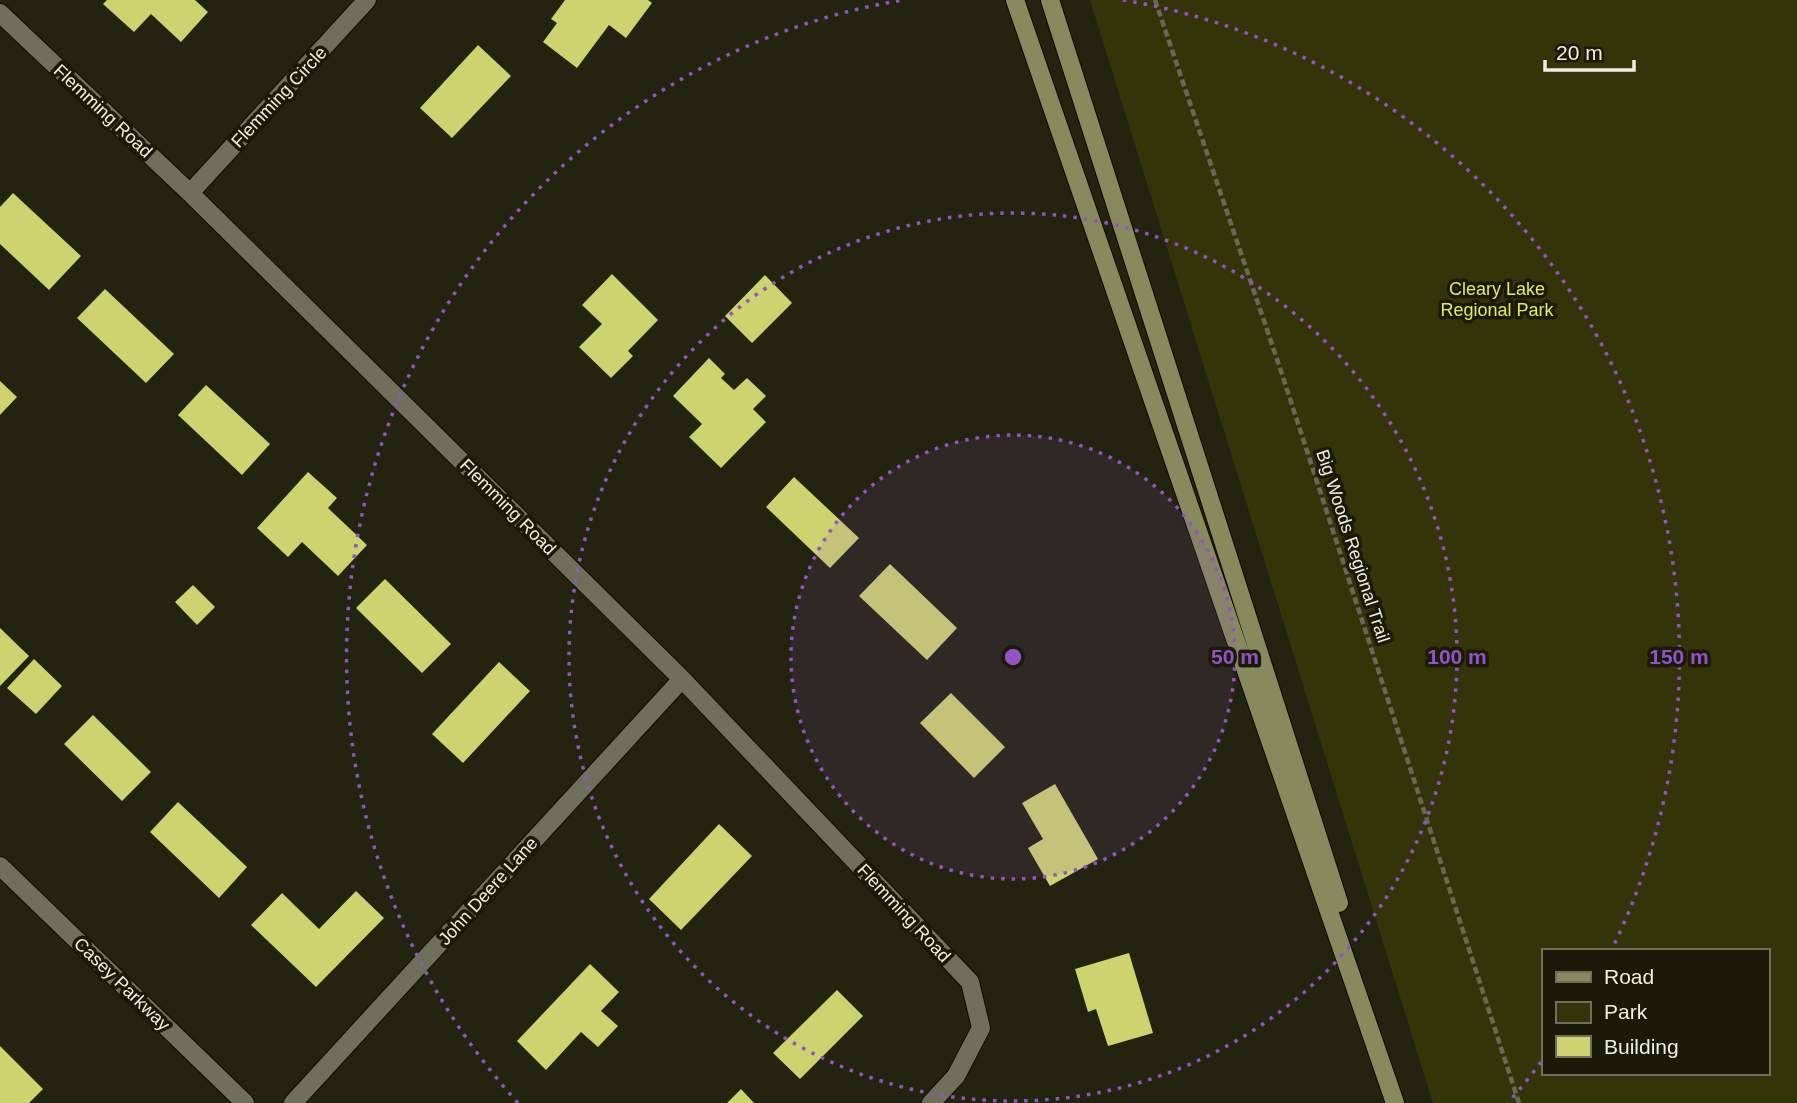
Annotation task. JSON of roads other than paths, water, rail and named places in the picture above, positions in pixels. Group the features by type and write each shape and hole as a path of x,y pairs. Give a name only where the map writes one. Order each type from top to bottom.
{"main road":[{"path":"1015,0 1395,1103"},
{"path":"1050,0 1403,1103"}],"street":[{"name":"Flemming Circle","path":"190,193 367,0"},
{"name":"Flemming Road","path":"0,13 190,193 682,679 970,982 981,1028 956,1076 931,1103"},
{"name":"John Deere Lane","path":"293,1103 682,679"},
{"name":"Casey Parkway","path":"0,866 245,1103"}],"park label":[{"name":"Cleary Lake Regional Park","path":"1497,299"}]}
